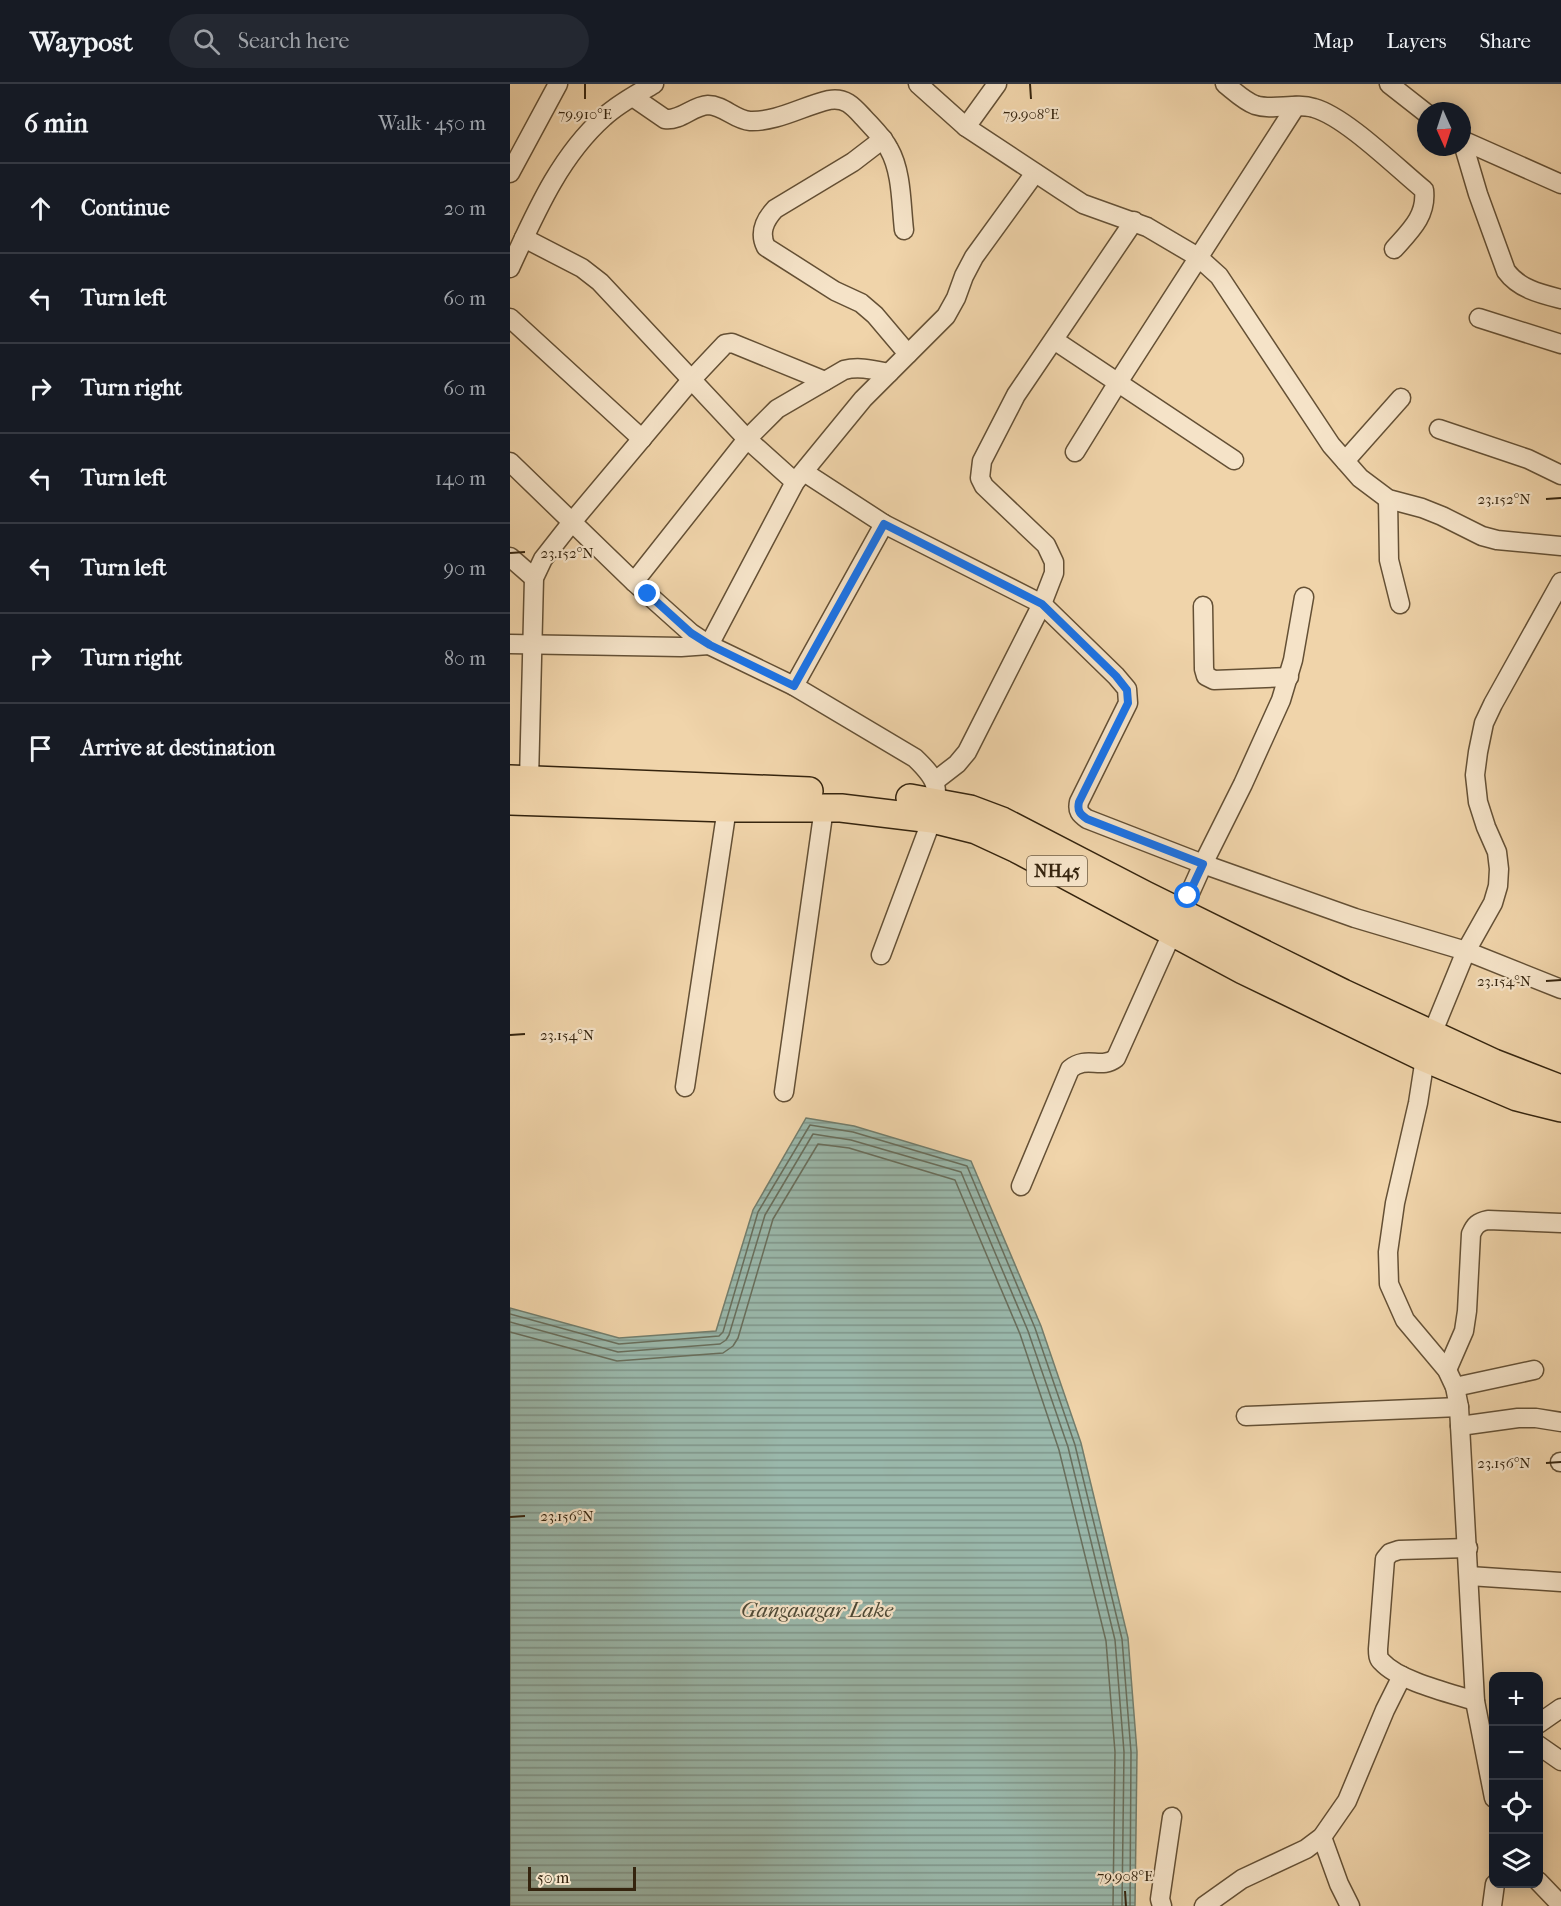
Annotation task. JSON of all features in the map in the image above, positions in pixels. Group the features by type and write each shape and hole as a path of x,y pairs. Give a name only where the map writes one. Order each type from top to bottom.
{"highway":[{"name":"NH45","path":"519,779 845,792 934,800 970,809 1011,824 1145,895 1177,921 1343,993 1517,1097 1561,1108"},
{"name":"NH45","path":"510,801 824,808 887,812 934,800"},
{"name":"NH45","path":"1429,1046 1494,1063 1561,1089"}],"street":[{"path":"510,173 558,84"},
{"path":"510,268 538,206 567,157 604,117 654,84"},
{"path":"918,84 966,127 1083,204 1134,221 1198,257 1219,276 1331,445 1360,478 1388,499 1422,508 1489,538 1561,546"},
{"path":"966,127 997,84"},
{"path":"1225,84 1246,101 1256,105 1296,106 1326,112 1358,134 1424,190 1425,199 1421,215 1413,228 1394,249"},
{"path":"1389,84 1417,106"},
{"path":"633,97 665,119 678,118 700,107 710,105 740,119 750,121 781,116 828,100 839,99 847,102 883,139 890,150 895,164 904,230"},
{"path":"1076,452 1117,384 1296,106"},
{"path":"883,139 853,162 775,209 766,219 762,239 766,248 835,291 861,303 875,315 908,354"},
{"path":"1471,144 1561,184"},
{"path":"1467,156 1478,195 1506,271 1512,279 1524,286 1538,293 1561,299"},
{"path":"710,645 799,477 863,399 946,316 974,257 1035,173"},
{"path":"881,955 934,800 967,752 1042,604 1054,573 1051,554 1046,545 984,486 980,478 982,461 1016,395 1134,221"},
{"path":"524,238 582,268 600,282 747,439 799,477 884,524 1042,604 1116,676 1127,690 1128,703 1079,802 1077,808 1080,814 1087,819 1203,864 1354,918 1466,951 1561,989"},
{"path":"510,318 642,439"},
{"path":"1479,318 1561,344"},
{"path":"1054,340 1234,460"},
{"path":"519,779 532,644 534,578 543,559 720,347 732,343 825,381"},
{"path":"634,582 747,439 777,409 844,370 854,368 889,373"},
{"path":"1345,461 1401,398"},
{"path":"1439,429 1528,459 1561,475"},
{"path":"510,462 634,582 691,633 710,645 794,686 915,758 928,771 934,800"},
{"path":"1388,499 1389,560 1400,604"},
{"path":"794,686 884,524"},
{"path":"510,557 534,578"},
{"path":"1492,1780 1487,1732 1475,1701 1460,1417 1455,1387 1447,1370 1406,1320 1389,1284 1388,1252 1395,1203 1429,1046 1466,951 1493,903 1498,886 1497,852 1478,802 1475,775 1484,723 1561,582"},
{"path":"1021,1186 1070,1069 1077,1063 1111,1063 1116,1058 1203,864 1281,700 1289,677 1304,597"},
{"path":"1203,606 1206,676 1214,680 1289,677"},
{"path":"510,644 681,647 710,645"},
{"path":"685,1087 727,807"},
{"path":"784,1092 824,808"},
{"path":"1447,1370 1464,1331 1471,1234 1474,1226 1480,1221 1488,1220 1561,1223"},
{"path":"1455,1387 1534,1371"},
{"path":"1246,1416 1536,1418 1561,1422"},
{"path":"1468,1548 1399,1550 1390,1553 1385,1559 1378,1656 1382,1662 1402,1676 1475,1701"},
{"path":"1469,1576 1561,1582"},
{"path":"1204,1906 1242,1880 1306,1849 1323,1837 1347,1801 1372,1738 1402,1676"},
{"path":"1543,1722 1561,1708"},
{"path":"1543,1748 1561,1761"},
{"path":"1162,1906 1160,1899 1172,1817"},
{"path":"1323,1837 1339,1884 1350,1906"},
{"path":"1543,1885 1561,1905"},
{"path":"1492,1906 1494,1888"}],"water":[{"name":"Gangasagar Lake","path":"806,1118 854,1126 971,1161 1041,1326 1081,1443 1128,1638 1137,1752 1135,1906 510,1906 510,1308 619,1338 716,1331 753,1210"}],"route":[{"path":"648,594 691,633 710,645 794,686 884,524 1042,604 1116,676 1127,690 1128,695 1128,703 1079,802 1077,808 1080,814 1087,819 1203,864 1188,896"}]}
